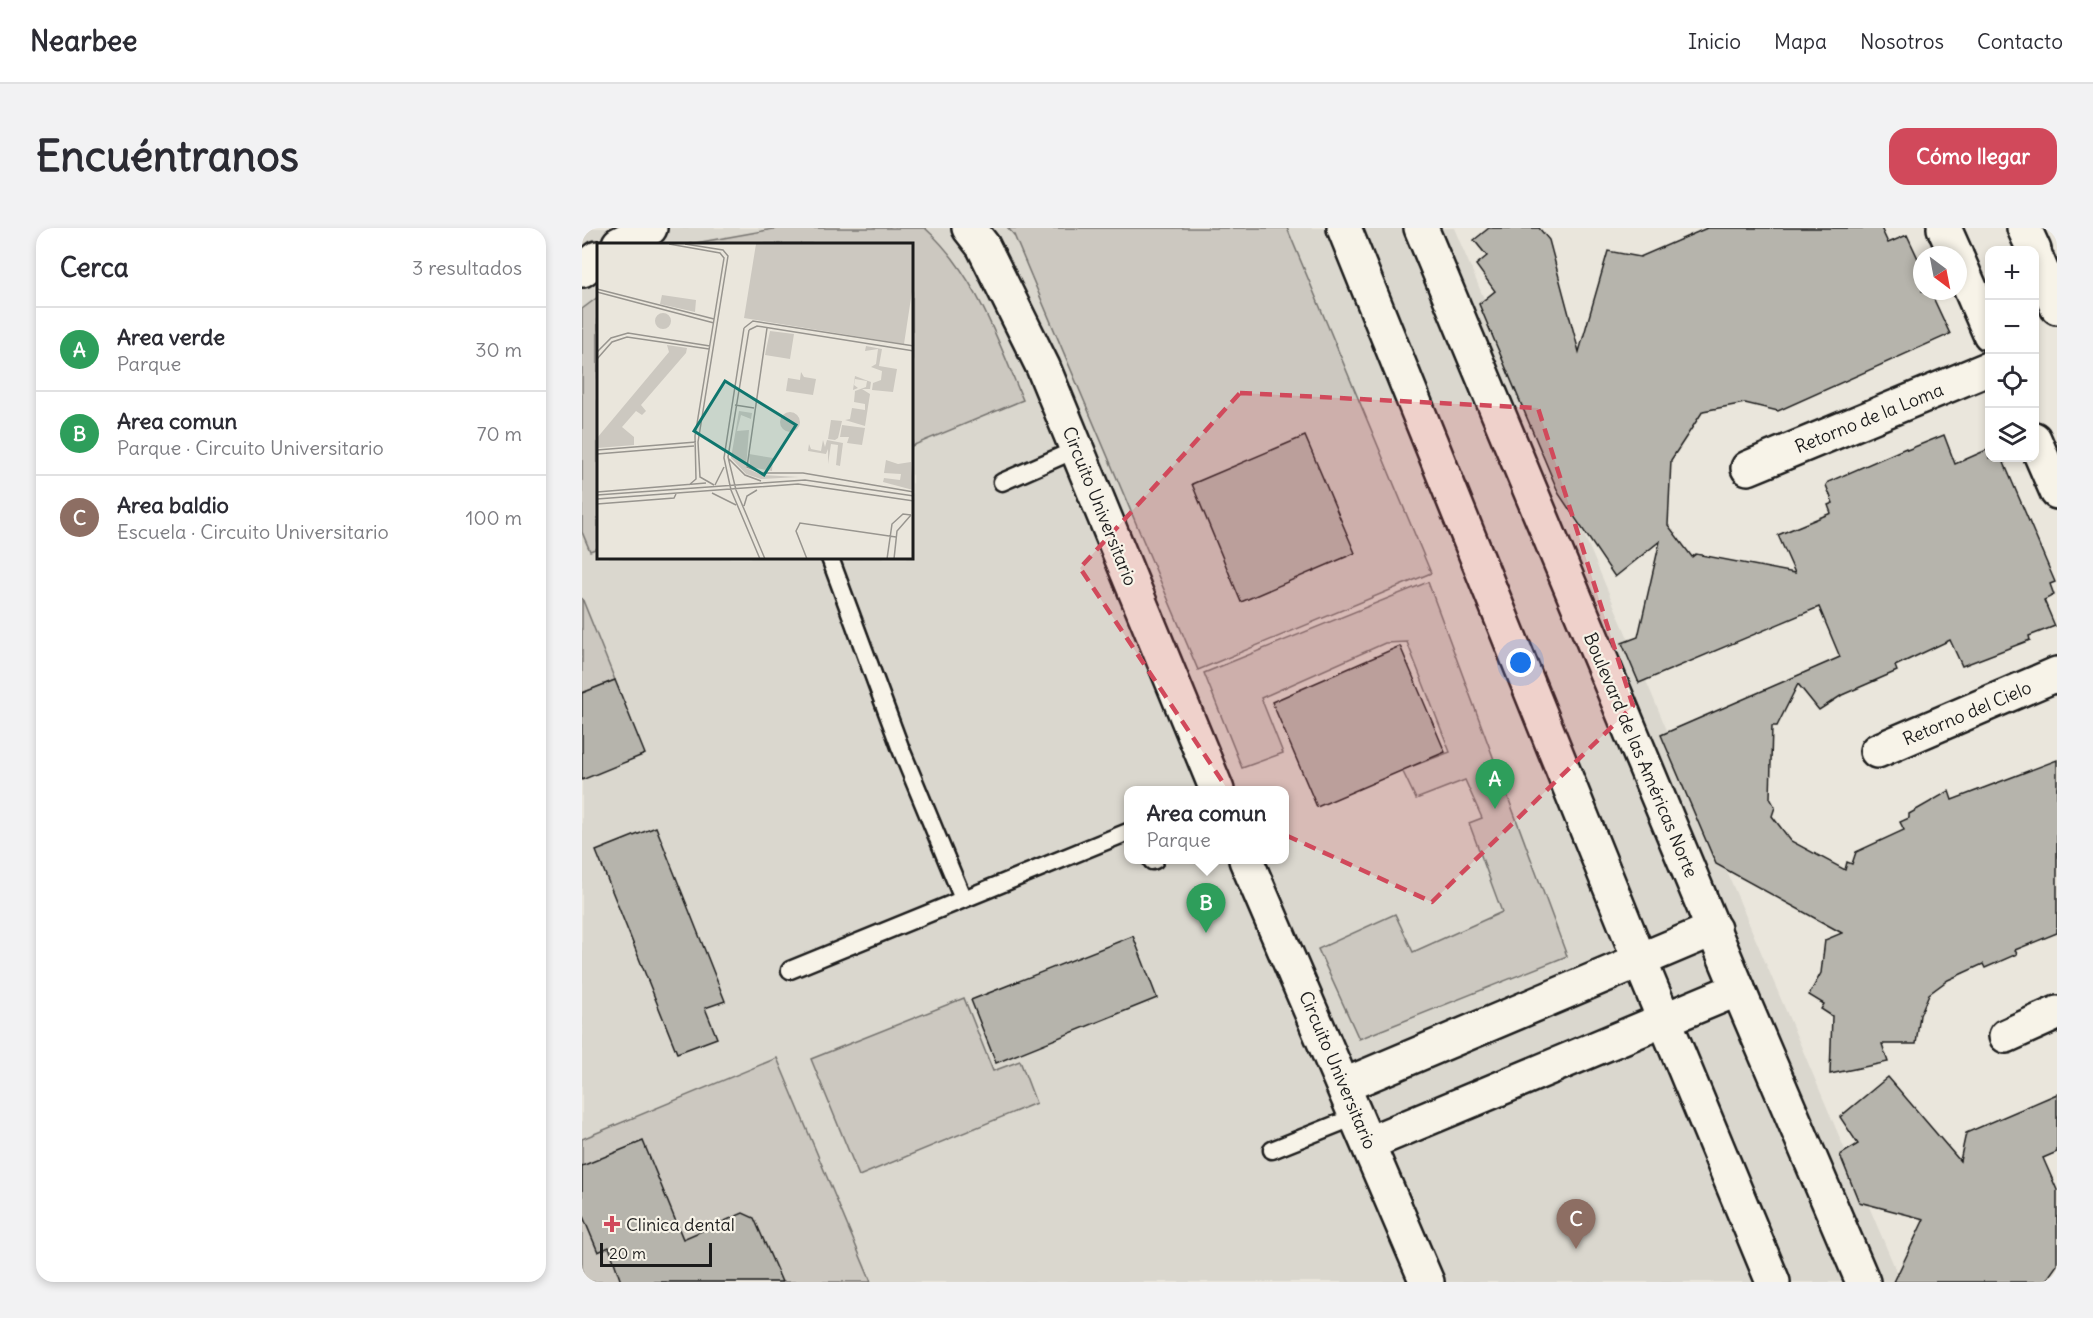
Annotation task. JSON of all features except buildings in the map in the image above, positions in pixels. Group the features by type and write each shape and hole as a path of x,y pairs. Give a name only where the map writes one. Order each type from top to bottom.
{"street":[{"path":"622,243 650,228"},
{"name":"Circuito Universitario","path":"969,228 983,246 1003,284 1077,449 1215,786"},
{"path":"1344,228 1664,1020 1773,1282"},
{"name":"Boulevard de las Américas Norte","path":"1421,228 1738,989 1863,1282"},
{"path":"1944,228 1952,246"},
{"path":"2024,228 2032,246"},
{"path":"582,270 597,259"},
{"path":"2039,264 2057,307"},
{"path":"1967,281 1985,324"},
{"name":"Retorno de la Loma","path":"1748,468 1985,371"},
{"path":"2039,451 2057,492"},
{"name":"Retorno del Cielo","path":"1877,751 2057,674"},
{"name":"Circuito Universitario","path":"1248,864 1345,1085 1427,1282"},
{"path":"1345,1085 1714,929"},
{"path":"1363,1129 1664,1020 1738,989"},
{"path":"2006,1036 2057,1013"}],"lane":[{"path":"1002,482 1077,449"},
{"path":"831,560 900,747 963,899"},
{"path":"790,970 1124,834"},
{"path":"1272,1150 1363,1129"}],"highlighted area":[{"path":"1240,393 1538,408 1633,706 1432,902 1246,817 1080,568"}],"shaded area":[{"path":"582,228 1454,228 1901,1282 582,1282"},
{"path":"779,228 925,228 943,246 972,287 994,331 1023,400 914,445 914,243 696,243"},
{"path":"1008,228 1287,228 1431,573 1198,670 1014,235"},
{"path":"597,298 597,548 590,551 582,532 582,309"},
{"path":"1428,582 1567,956 1359,1039 1318,949 1395,914 1413,952 1502,912 1469,823 1482,818 1465,780 1416,799 1402,770 1450,752 1407,642 1385,643 1261,698 1283,753 1242,768 1204,673"},
{"path":"582,598 615,680 582,693"},
{"path":"964,998 993,1071 1020,1061 1036,1103 859,1176 811,1059"},
{"path":"777,1058 871,1282 582,1282 582,1139"}],"place":[{"name":"Area verde","path":"1495,809"},
{"name":"Area comun","path":"1206,933"},
{"name":"Clinica dental","path":"612,1224"},
{"name":"Area baldio","path":"1576,1249"}]}
